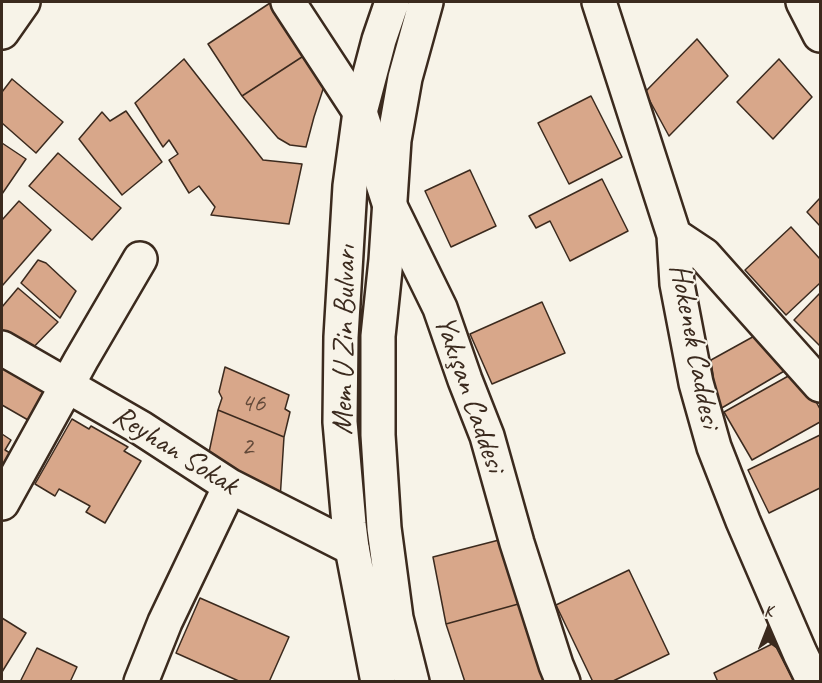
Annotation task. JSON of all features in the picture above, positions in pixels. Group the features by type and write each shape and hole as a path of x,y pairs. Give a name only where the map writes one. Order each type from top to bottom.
{"street":[{"path":"2,32 23,2"},
{"name":"Yakışan Caddesi","path":"288,2 360,112 390,206 440,308 487,436 517,543 563,681"},
{"name":"Mem U Zin Bulvarı","path":"378,681 352,548 340,422 341,337 350,186 360,112 379,40 392,2"},
{"name":"Mem U Zin Bulvarı","path":"412,681 396,618 384,528 378,435 378,336 394,140 405,78 426,2"},
{"name":"Hokenek Caddesi","path":"599,2 674,235 677,284 696,383 714,447 752,543 814,681"},
{"path":"803,2 820,35"},
{"path":"674,235 704,255 820,385"},
{"path":"2,503 140,259"},
{"name":"Reyhan Sokak","path":"2,348 141,428 230,486 352,548"},
{"path":"141,681 165,622 230,486"}],"building":[{"path":"270,3 305,55 242,96 208,44"},
{"path":"697,39 728,76 669,136 645,92"},
{"path":"305,55 326,80 306,147 290,145 278,138 242,96"},
{"path":"184,59 263,160 302,164 289,224 211,215 215,207 199,186 189,193 169,160 178,154 169,140 163,147 135,103"},
{"path":"779,59 812,97 773,139 737,102"},
{"path":"12,79 63,122 36,153 2,123 2,92"},
{"path":"591,96 622,157 569,184 538,123"},
{"path":"126,111 162,162 122,195 79,139 102,112 110,121"},
{"path":"2,143 26,159 2,194"},
{"path":"58,153 121,208 92,240 29,186"},
{"path":"470,170 496,226 451,247 425,191"},
{"path":"602,179 628,231 570,261 550,221 536,228 529,216"},
{"path":"820,198 820,226 807,212"},
{"path":"19,201 51,230 2,286 2,220"},
{"path":"791,227 820,259 820,283 786,315 745,270"},
{"path":"38,260 46,263 76,291 60,318 21,283"},
{"path":"18,288 58,322 25,356 2,337 2,307"},
{"path":"820,293 820,346 794,320"},
{"path":"542,302 565,353 492,384 470,334"},
{"path":"758,334 786,370 720,409 711,360"},
{"path":"2,367 51,395 35,424 2,405"},
{"path":"225,367 289,395 285,409 290,412 284,437 218,410 222,398 219,392"},
{"path":"799,370 820,409 820,422 752,460 724,412"},
{"path":"218,410 284,437 280,500 208,457"},
{"path":"72,419 89,429 91,426 128,447 124,451 141,461 105,523 86,512 90,506 59,489 55,496 35,484"},
{"path":"2,434 11,440 5,450 10,453 2,467"},
{"path":"820,435 820,488 769,513 748,470"},
{"path":"499,540 522,603 446,624 433,557"},
{"path":"629,570 669,654 611,682 593,682 556,605"},
{"path":"200,598 289,637 269,682 241,682 176,653"},
{"path":"522,603 549,682 465,682 446,624"},
{"path":"2,618 26,633 2,672"},
{"path":"774,643 794,682 718,682 714,673"},
{"path":"37,648 77,667 70,682 20,682"}]}
